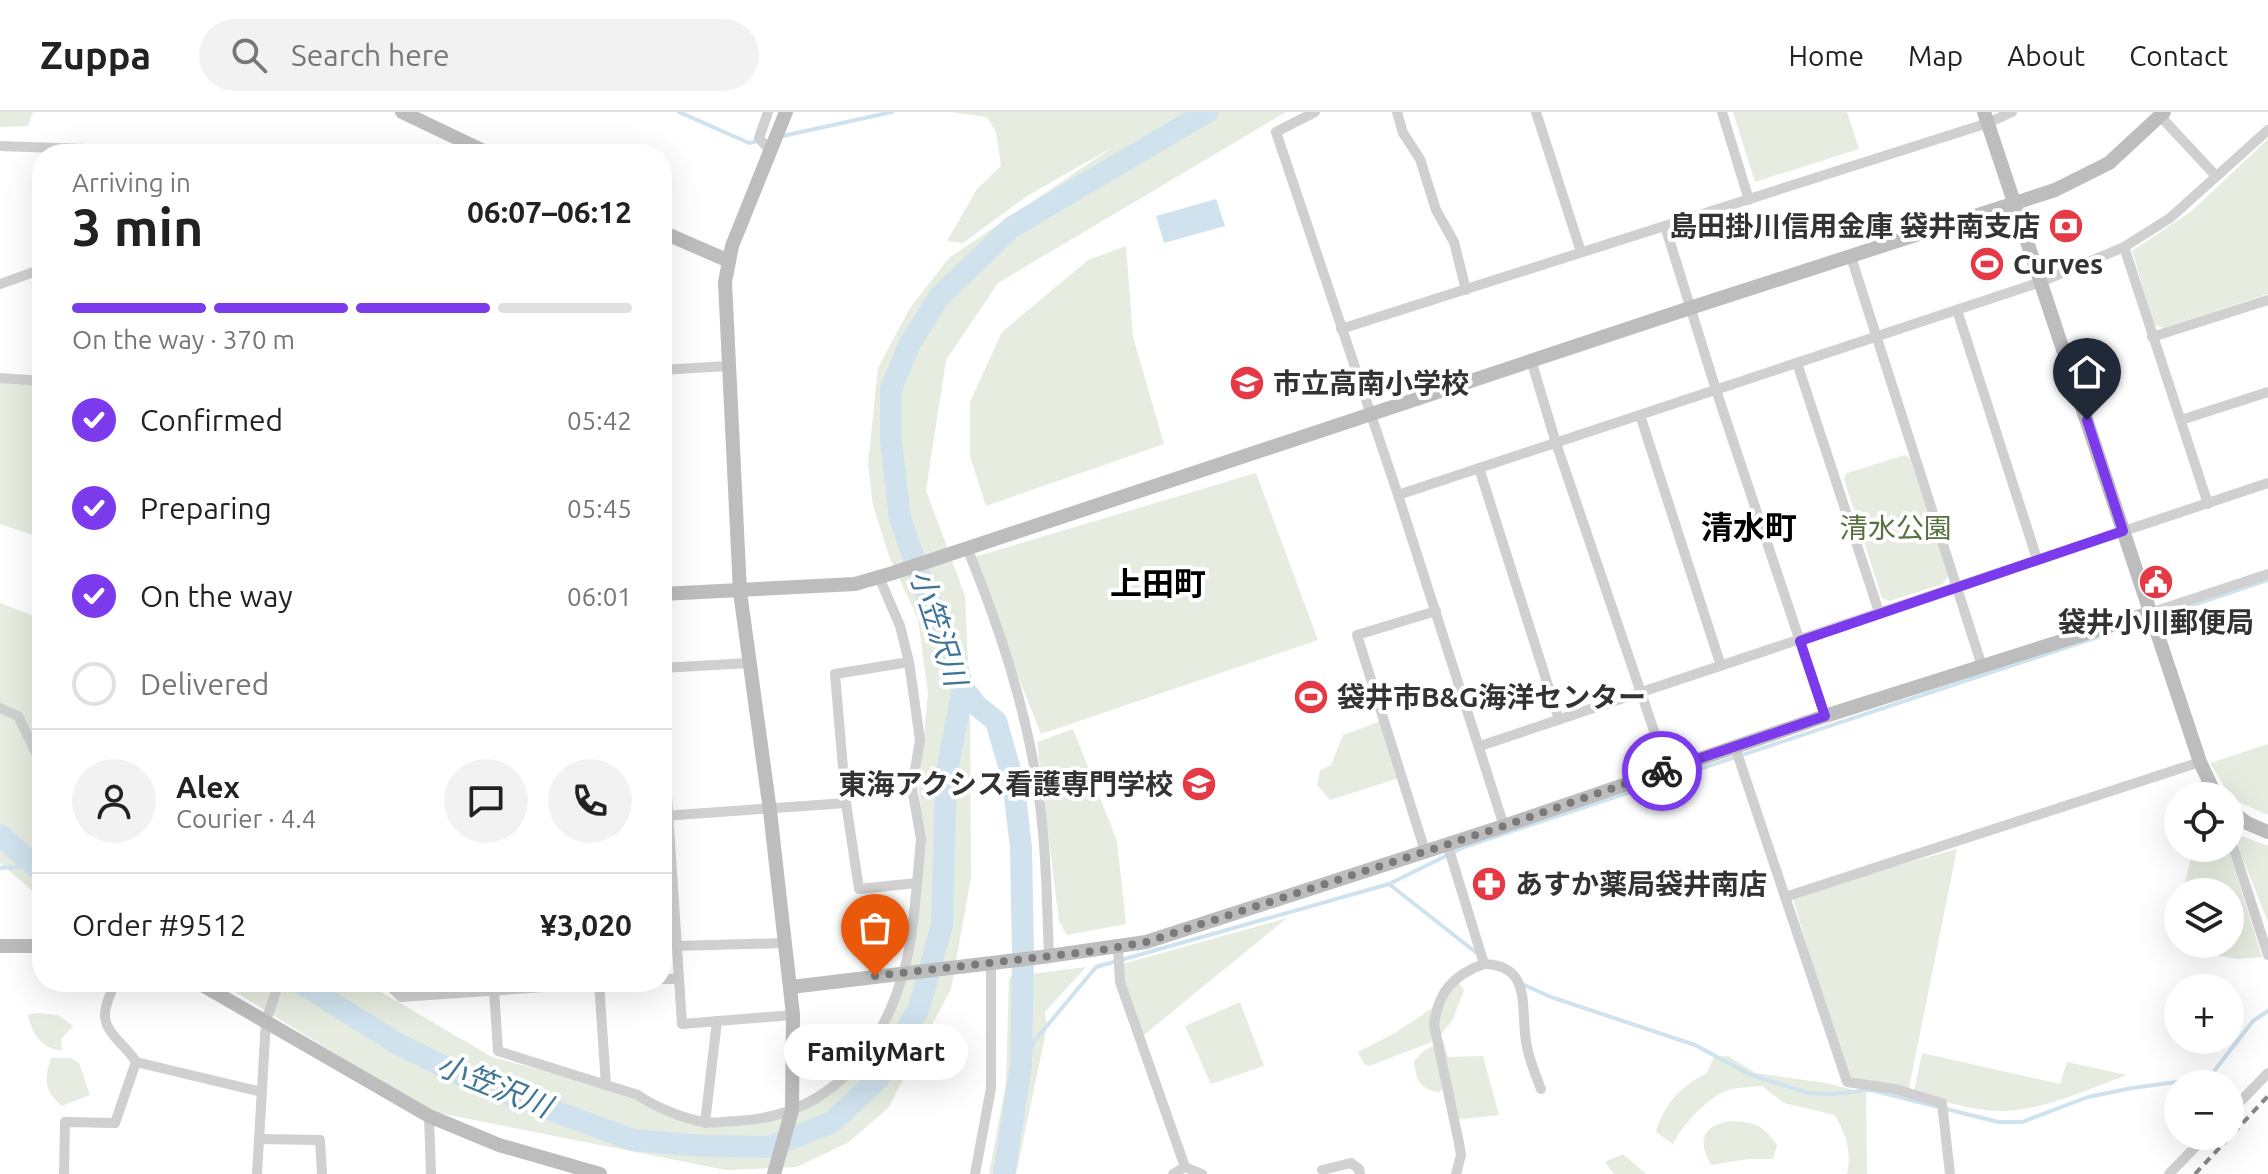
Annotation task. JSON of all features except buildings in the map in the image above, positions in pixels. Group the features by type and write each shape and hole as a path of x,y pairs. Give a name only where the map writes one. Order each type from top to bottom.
{"street":[{"path":"402,112 469,144"},
{"path":"768,112 759,138 771,152"},
{"path":"774,1174 792,1112 793,1015 770,811 740,592 725,282 743,216 786,112"},
{"path":"1315,112 1276,132 1398,495 1504,826"},
{"path":"1397,112 1403,133 1420,159 1436,210 1454,242 1466,290"},
{"path":"1536,112 1581,252"},
{"path":"1722,112 1749,200"},
{"path":"1341,329 1749,200 1986,118 2012,112"},
{"path":"672,594 855,584 886,575 1531,360 2055,190 2109,163 2162,114 2216,176"},
{"path":"1986,118 2200,762 2209,782"},
{"path":"1398,495 2041,282 2124,247 2170,218 2268,130"},
{"path":"0,146 32,147"},
{"path":"1665,226 1716,390 1825,716"},
{"path":"672,236 729,261"},
{"path":"2124,247 2208,504"},
{"path":"1851,257 1982,666"},
{"path":"0,284 32,273"},
{"path":"2152,337 2268,300"},
{"path":"1957,310 2037,559"},
{"path":"1531,360 1556,443 1667,769"},
{"path":"1797,363 1879,612"},
{"path":"672,369 727,366"},
{"path":"0,378 32,380"},
{"path":"2181,420 2268,392"},
{"path":"1640,415 1721,666"},
{"path":"1479,468 1559,720"},
{"path":"1480,746 2268,483"},
{"path":"963,549 1009,661 1033,762 1042,822 1046,957"},
{"path":"791,987 1118,948 1146,942 1504,826 1825,716 2268,574"},
{"path":"494,992 498,1051 638,1095 651,1104 705,1123 749,1120 792,1112 824,1095 847,1075 868,1048 906,972 921,839 912,788 920,740 909,662 886,575"},
{"path":"1425,851 1357,635 1436,611"},
{"path":"909,662 835,674 846,803 859,889 917,883"},
{"path":"672,667 749,663"},
{"path":"0,708 18,716 32,745"},
{"path":"1735,747 1847,1082 1895,1089 1942,1103 1950,1174"},
{"path":"1785,897 2200,762"},
{"path":"672,816 770,811 846,803"},
{"path":"2244,822 2268,832"},
{"path":"1447,843 1484,964"},
{"path":"2238,862 2268,955"},
{"path":"672,899 682,1024 793,1015"},
{"path":"676,946 786,943"},
{"path":"0,946 32,946"},
{"path":"1118,948 1120,982 1185,1167"},
{"path":"975,1174 991,1088 998,963"},
{"path":"1456,1174 1461,1155 1434,1025 1436,1008 1449,983 1469,969 1484,964 1500,964 1515,976 1521,989 1526,1047 1541,1089"},
{"path":"672,979 678,979"},
{"path":"64,1174 65,1122 115,1123 136,1062 129,1049 108,1030 105,1014 112,992"},
{"path":"215,992 429,1116 499,1145 600,1174"},
{"path":"257,1174 266,1021 275,992"},
{"path":"396,992 401,997 459,992"},
{"path":"600,992 606,1085"},
{"path":"705,1123 717,1021"},
{"path":"136,1062 262,1092"},
{"path":"2244,1098 2268,1073"},
{"path":"429,1116 431,1174"},
{"path":"259,1139 320,1140 322,1174"},
{"path":"2169,1174 2192,1150"},
{"path":"1322,1170 1351,1163 1360,1174"},
{"path":"1173,1174 1185,1167 1202,1174"}],"green space":[{"path":"0,112 33,112 28,126 0,127"},
{"path":"951,112 1286,112 998,283 946,360 926,490 965,596 970,708 971,878 951,989 888,1108 849,1142 797,1167 726,1170 429,1111 235,992 381,992 492,1057 641,1097 719,1127 807,1108 838,1083 880,1028 912,929 921,842 919,787 928,693 918,619 889,556 873,505 868,464 878,368 910,308 949,258 1113,147 1027,196 963,243 947,241 977,189 1001,166 996,132 987,117"},
{"path":"1733,112 1847,112 1859,149 1755,182"},
{"path":"2268,139 2268,294 2163,328 2154,324 2132,251 2192,211"},
{"path":"1126,246 1133,337 1164,444 986,506 970,456 970,402 1002,332 1088,260"},
{"path":"0,381 32,382 32,535 0,524"},
{"name":"清水公園","path":"1905,455 1910,459 1948,576 1943,584 1890,601 1882,598 1844,479 1847,473"},
{"path":"1256,473 1318,640 1041,734 971,558"},
{"path":"0,603 32,615 32,890 0,863"},
{"path":"1384,720 1402,777 1330,800 1317,785 1320,770 1331,765 1343,735"},
{"path":"1073,729 1117,841 1126,924 1067,935 1059,921 1037,742"},
{"path":"2268,744 2268,815 2244,804 2244,782 2222,782 2210,763"},
{"path":"2244,837 2268,846 2268,922 2244,862"},
{"path":"1957,849 1908,1093 1847,1082 1792,895"},
{"path":"2190,862 2232,862 2237,878 2186,878"},
{"path":"2244,899 2262,957 2238,959 2232,958 2244,958"},
{"path":"1287,918 1139,1039 1119,965"},
{"path":"1086,967 1045,1012 1047,1027 1016,1174 989,1174 1006,1083 1009,977"},
{"path":"1455,978 1464,990 1453,1019 1437,1040 1369,1066 1364,1064 1358,1052 1395,1033 1437,1005"},
{"path":"1240,1002 1264,1066 1211,1084 1185,1026"},
{"path":"28,1014 58,1015 73,1026 61,1039 62,1050 43,1044 31,1027"},
{"path":"1443,1040 1448,1057 1483,1056 1499,1115 1454,1120 1449,1070 1447,1084 1439,1092 1427,1089 1420,1083 1414,1062 1422,1052"},
{"path":"1922,1053 2060,1084 2067,1062 2127,1075 2049,1103 2016,1110 1989,1110 1913,1095"},
{"path":"1728,1056 1756,1073 1826,1083 1866,1093 1867,1174 1847,1174 1847,1143 1835,1115 1784,1103 1762,1086 1733,1089 1712,1099 1689,1120 1673,1144 1656,1132 1675,1097 1707,1073 1714,1057"},
{"path":"51,1058 70,1058 79,1063 90,1095 62,1106 56,1101 47,1085"},
{"path":"1729,1121 1752,1123 1762,1128 1777,1145 1773,1159 1748,1159 1711,1165 1704,1149 1705,1136 1713,1127"},
{"path":"1623,1154 1646,1174 1614,1174 1605,1162"}],"water":[{"path":"1216,199 1225,226 1164,243 1156,216"}],"waterway":[{"path":"679,112 749,143 758,141"},
{"path":"778,137 892,112"},
{"name":"小笠沢川","path":"315,992 398,1044 473,1081 633,1140 770,1147 832,1122 878,1079 919,1008 942,925 946,776 963,688 952,648 924,588 900,518 891,442 891,389 909,345 939,297 1012,227 1207,112"},
{"path":"2154,618 2268,580"},
{"path":"1021,1065 1036,1039 1096,967 1389,884 1464,847 2104,635"},
{"path":"963,688 976,705 996,721 1013,780 1021,847 1021,1065 1004,1174"},
{"name":"小笠沢川","path":"0,835 32,863"},
{"path":"0,868 32,866"},
{"path":"1389,884 1478,954"},
{"path":"1522,984 1551,997 1695,1045 1751,1075 1808,1093 1871,1090 1998,1122 2022,1122 2088,1097 2211,1075 2253,1021 2268,1011"}],"railway":[{"path":"2195,1174 2268,1096"}],"way so far":[{"path":"875,976 1095,951 1146,942 1504,826 1662,771"}],"place":[{"name":"島田掛川信用金庫 袋井南支店","path":"2066,226"},
{"name":"Curves","path":"1987,264"},
{"name":"市立高南小学校","path":"1247,383"},
{"name":"袋井小川郵便局","path":"2156,582"},
{"name":"袋井市B&G海洋センター","path":"1311,697"},
{"name":"東海アクシス看護専門学校","path":"1199,784"},
{"name":"あすか薬局袋井南店","path":"1489,884"},
{"name":"FamilyMart","path":"875,976"}],"district":[{"name":"清水町","path":"1749,528"},
{"name":"上田町","path":"1158,584"}],"route":[{"path":"1662,771 1825,716 1800,641 2123,531 2087,420"}]}
